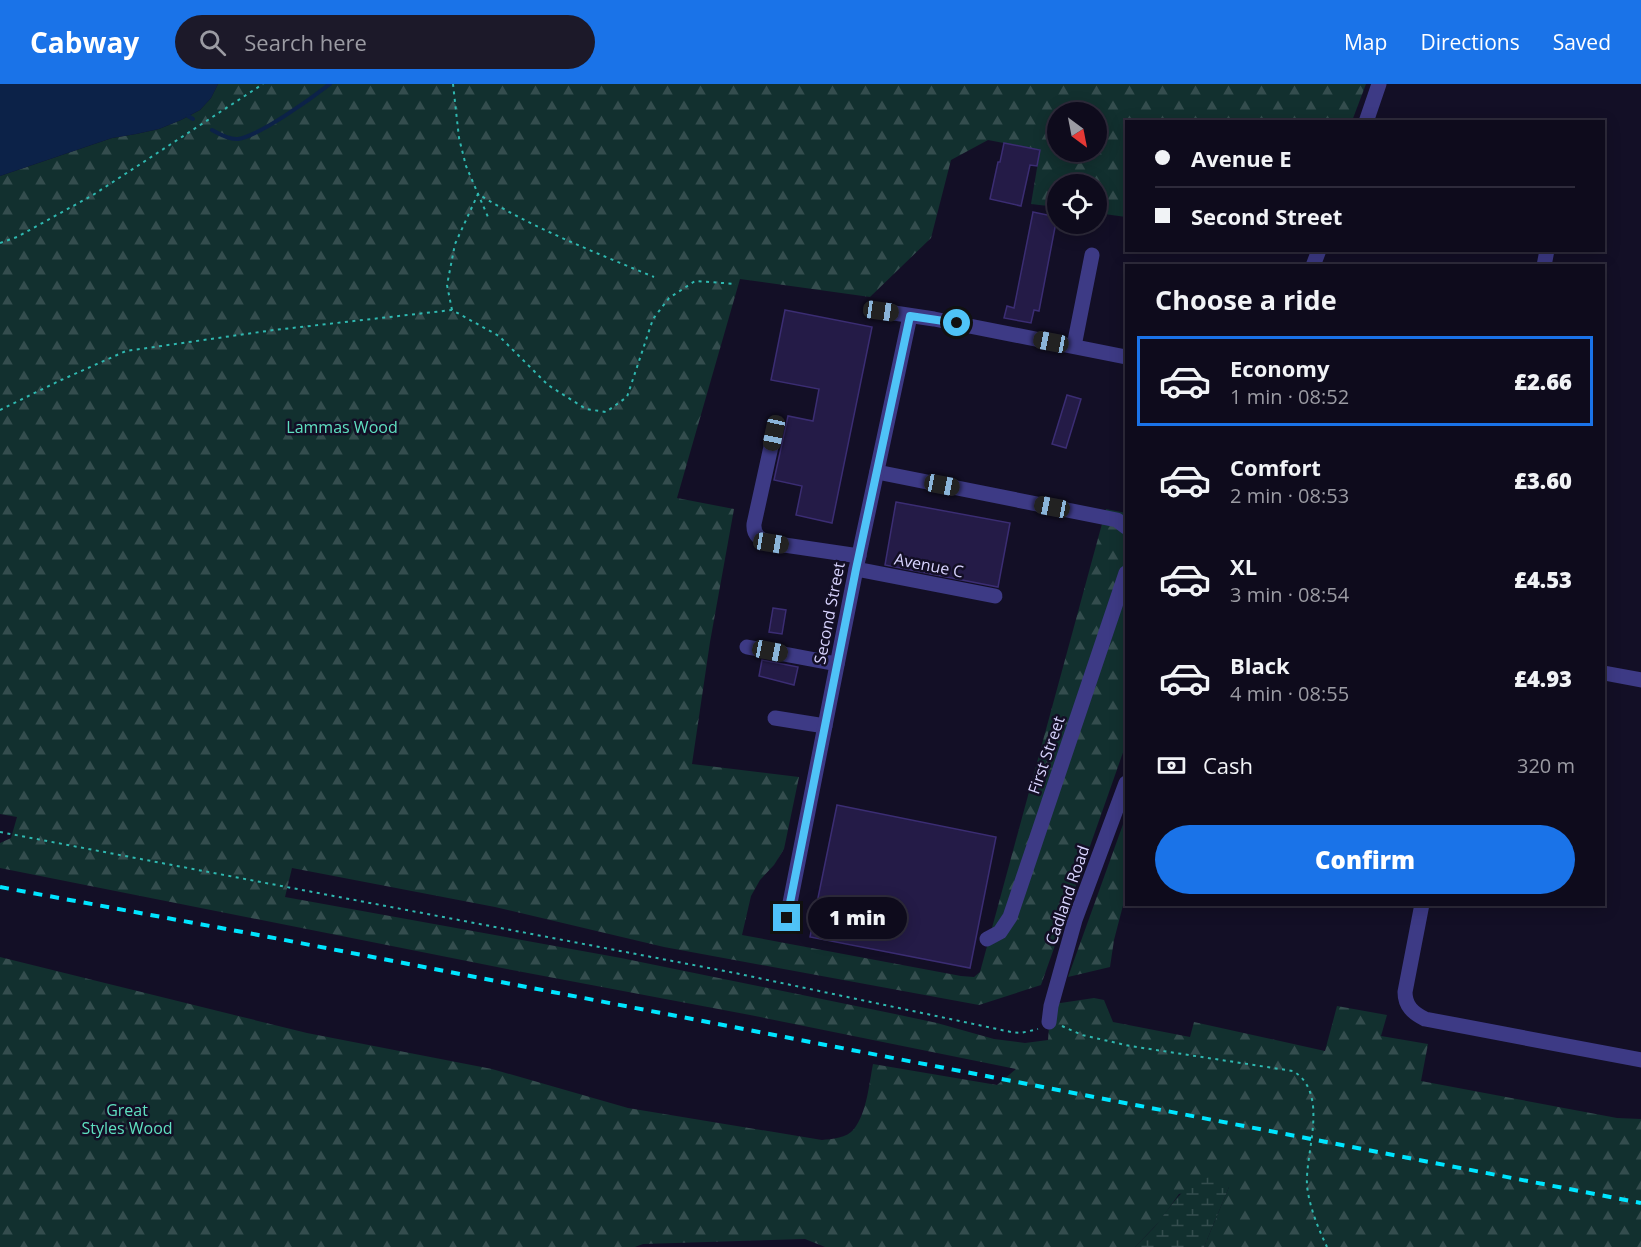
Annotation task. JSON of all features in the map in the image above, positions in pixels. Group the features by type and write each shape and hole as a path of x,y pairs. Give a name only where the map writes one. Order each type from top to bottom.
{"street":[{"path":"1367,120 1379,84"},
{"path":"1074,346 1092,255"},
{"path":"881,311 934,319 1125,357"},
{"name":"Second Street","path":"787,918 837,664 910,316"},
{"name":"Avenue C","path":"774,433 754,524 755,534 759,538 771,543 995,596"},
{"path":"877,472 1122,523"},
{"name":"First Street","path":"987,939 1000,932 1010,917 1125,576"},
{"path":"747,647 837,664"},
{"path":"1605,673 1641,680"},
{"path":"775,718 825,726"},
{"name":"Cadland Road","path":"1049,1022 1075,920 1125,786"},
{"path":"1422,906 1405,992 1406,1003 1419,1016 1641,1060"}],"path":[{"path":"0,243 16,237 93,195 263,84"},
{"path":"453,84 459,138 466,166 488,217"},
{"path":"478,194 502,209 556,235 654,277"},
{"path":"452,309 447,285 455,244 478,194"},
{"path":"0,410 126,351 274,330 452,309 499,336 548,385 586,409 606,412 627,397 653,318 669,298 695,281 736,284"},
{"path":"2,832 735,973 1011,1032 1031,1031 1049,1022 1082,1035 1110,1042 1293,1071 1301,1076 1310,1091 1313,1102 1314,1115 1308,1174 1310,1199 1327,1247"}],"green space":[{"name":"Lammas Wood","path":"218,84 1366,84 1352,120 1125,120 1125,217 1107,214 1107,174 1047,174 1047,206 1031,204 1040,150 988,140 951,160 931,238 870,297 740,279 677,498 734,509 710,642 692,764 799,777 784,849 774,865 760,880 751,896 742,935 961,976 974,977 980,972 1106,509 1125,513 1125,747 1041,985 979,1005 664,947 495,907 292,868 285,897 621,958 937,1023 994,1039 1025,1043 1048,1040 1047,1005 1094,998 1104,1000 1113,1022 1190,1037 1194,1022 1325,1051 1337,1006 1387,1015 1381,1036 1428,1044 1421,1081 1617,1118 1641,1119 1641,1247 1204,1247 1229,1187 1179,1194 1159,1222 1135,1247 825,1247 805,1239 643,1244 635,1247 0,1247 0,957 307,1033 492,1069 628,1108 822,1140 843,1136 854,1129 865,1106 873,1064 997,1085 1016,1069 0,868 0,843 11,838 17,817 0,814 0,176 112,138 159,129 200,110 211,98"},
{"path":"1125,819 1125,898 1114,940 1110,967 1068,977"},
{"path":"1213,1176 1225,1179 1229,1187 1204,1247 1135,1247 1182,1192 1195,1183"}],"water":[{"path":"0,84 218,84 211,98 200,110 181,120 159,129 112,138 0,176"}],"building":[{"path":"1004,143 1040,150 1037,166 1030,165 1021,206 990,199"},
{"path":"1033,212 1047,215 1047,234 1054,234 1039,311 1034,310 1031,323 1004,318 1007,306 1014,308"},
{"path":"785,310 872,327 832,523 796,515 802,486 774,480 788,416 813,421 819,389 771,380"},
{"path":"1067,395 1081,399 1066,448 1052,444"},
{"path":"896,502 1010,523 998,587 885,565"},
{"path":"773,608 786,610 782,634 769,632"},
{"path":"762,660 798,667 794,685 759,676"},
{"path":"837,805 996,837 970,968 810,937"}],"waterway":[{"path":"212,130 232,139 247,136 285,116 330,84"},
{"path":"188,116 193,119"}],"railway":[{"path":"0,887 264,936 1641,1203"}],"route":[{"path":"787,918 856,569 910,316 957,323"}],"park label":[{"name":"Great Styles Wood","path":"127,1119"}]}
